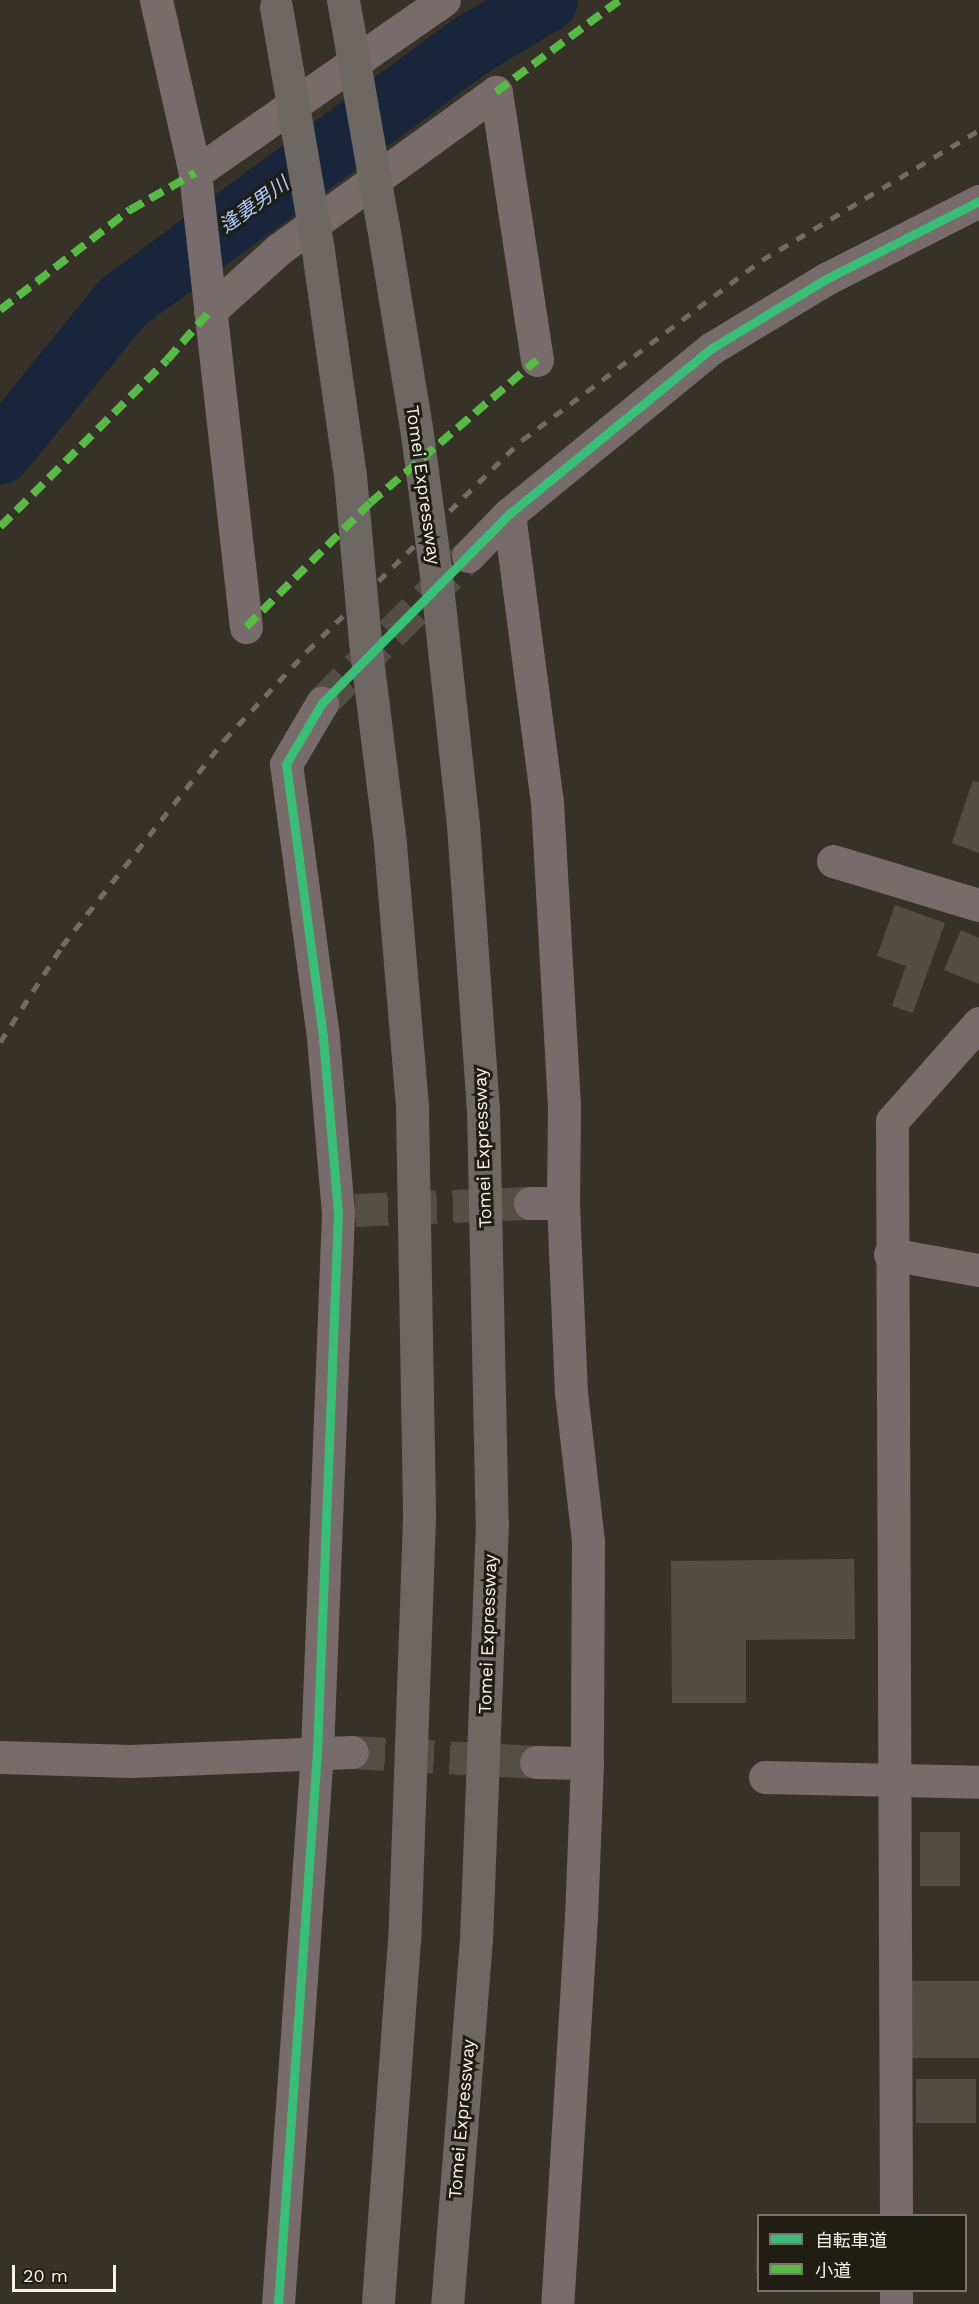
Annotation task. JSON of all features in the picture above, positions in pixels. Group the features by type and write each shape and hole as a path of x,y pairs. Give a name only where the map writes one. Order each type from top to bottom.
{"highway":[{"name":"Tomei Expressway","path":"344,0 416,427 435,567 463,825 483,1108 492,1523 476,1939 447,2304"},
{"path":"275,3 318,250 350,476 365,642 390,844 412,1108 419,1518 404,1940 378,2304"}],"street":[{"path":"156,0 195,181 246,627"},
{"path":"195,181 444,0"},
{"path":"208,300 496,92 537,360"},
{"path":"468,556 509,514 712,348 826,279 979,201"},
{"path":"509,514 547,802 564,1108 563,1203 571,1392 588,1542 587,1763 557,2304"},
{"path":"278,2304 317,1752 346,1211 286,764 322,703"},
{"path":"833,861 979,905"},
{"path":"896,2214 898,1780 890,1254 892,1121 979,1023"},
{"path":"530,1203 563,1203"},
{"path":"890,1254 979,1270"},
{"path":"0,1757 130,1761 352,1752"},
{"path":"536,1762 587,1763"},
{"path":"765,1777 979,1782"}],"building":[{"path":"973,780 979,782 979,853 952,843"},
{"path":"895,905 945,923 913,1013 892,1006 906,966 877,956"},
{"path":"961,930 979,938 979,984 944,970"},
{"path":"854,1559 855,1639 746,1640 746,1703 672,1703 671,1561"},
{"path":"920,1832 960,1832 960,1886 920,1886"},
{"path":"911,1981 979,1981 979,2058 911,2058"},
{"path":"916,2079 976,2079 976,2123 916,2123"}],"waterway":[{"name":"逢妻男川","path":"0,452 122,302 471,45 546,0"}],"tunnel":[{"path":"322,703 468,556"},
{"path":"355,1210 530,1203"},
{"path":"352,1752 536,1762"}],"railway":[{"path":"0,1042 62,946 224,740 307,651 522,440 762,260 979,130"}],"marked path":[{"path":"496,92 620,0"},
{"path":"0,310 130,210 195,173"},
{"path":"0,527 167,360 210,311"},
{"path":"246,627 370,503 537,360"}],"cycle path":[{"path":"278,2304 317,1752 338,1213 323,1037 286,764 322,703 509,514 712,348 826,279 979,201"}]}
